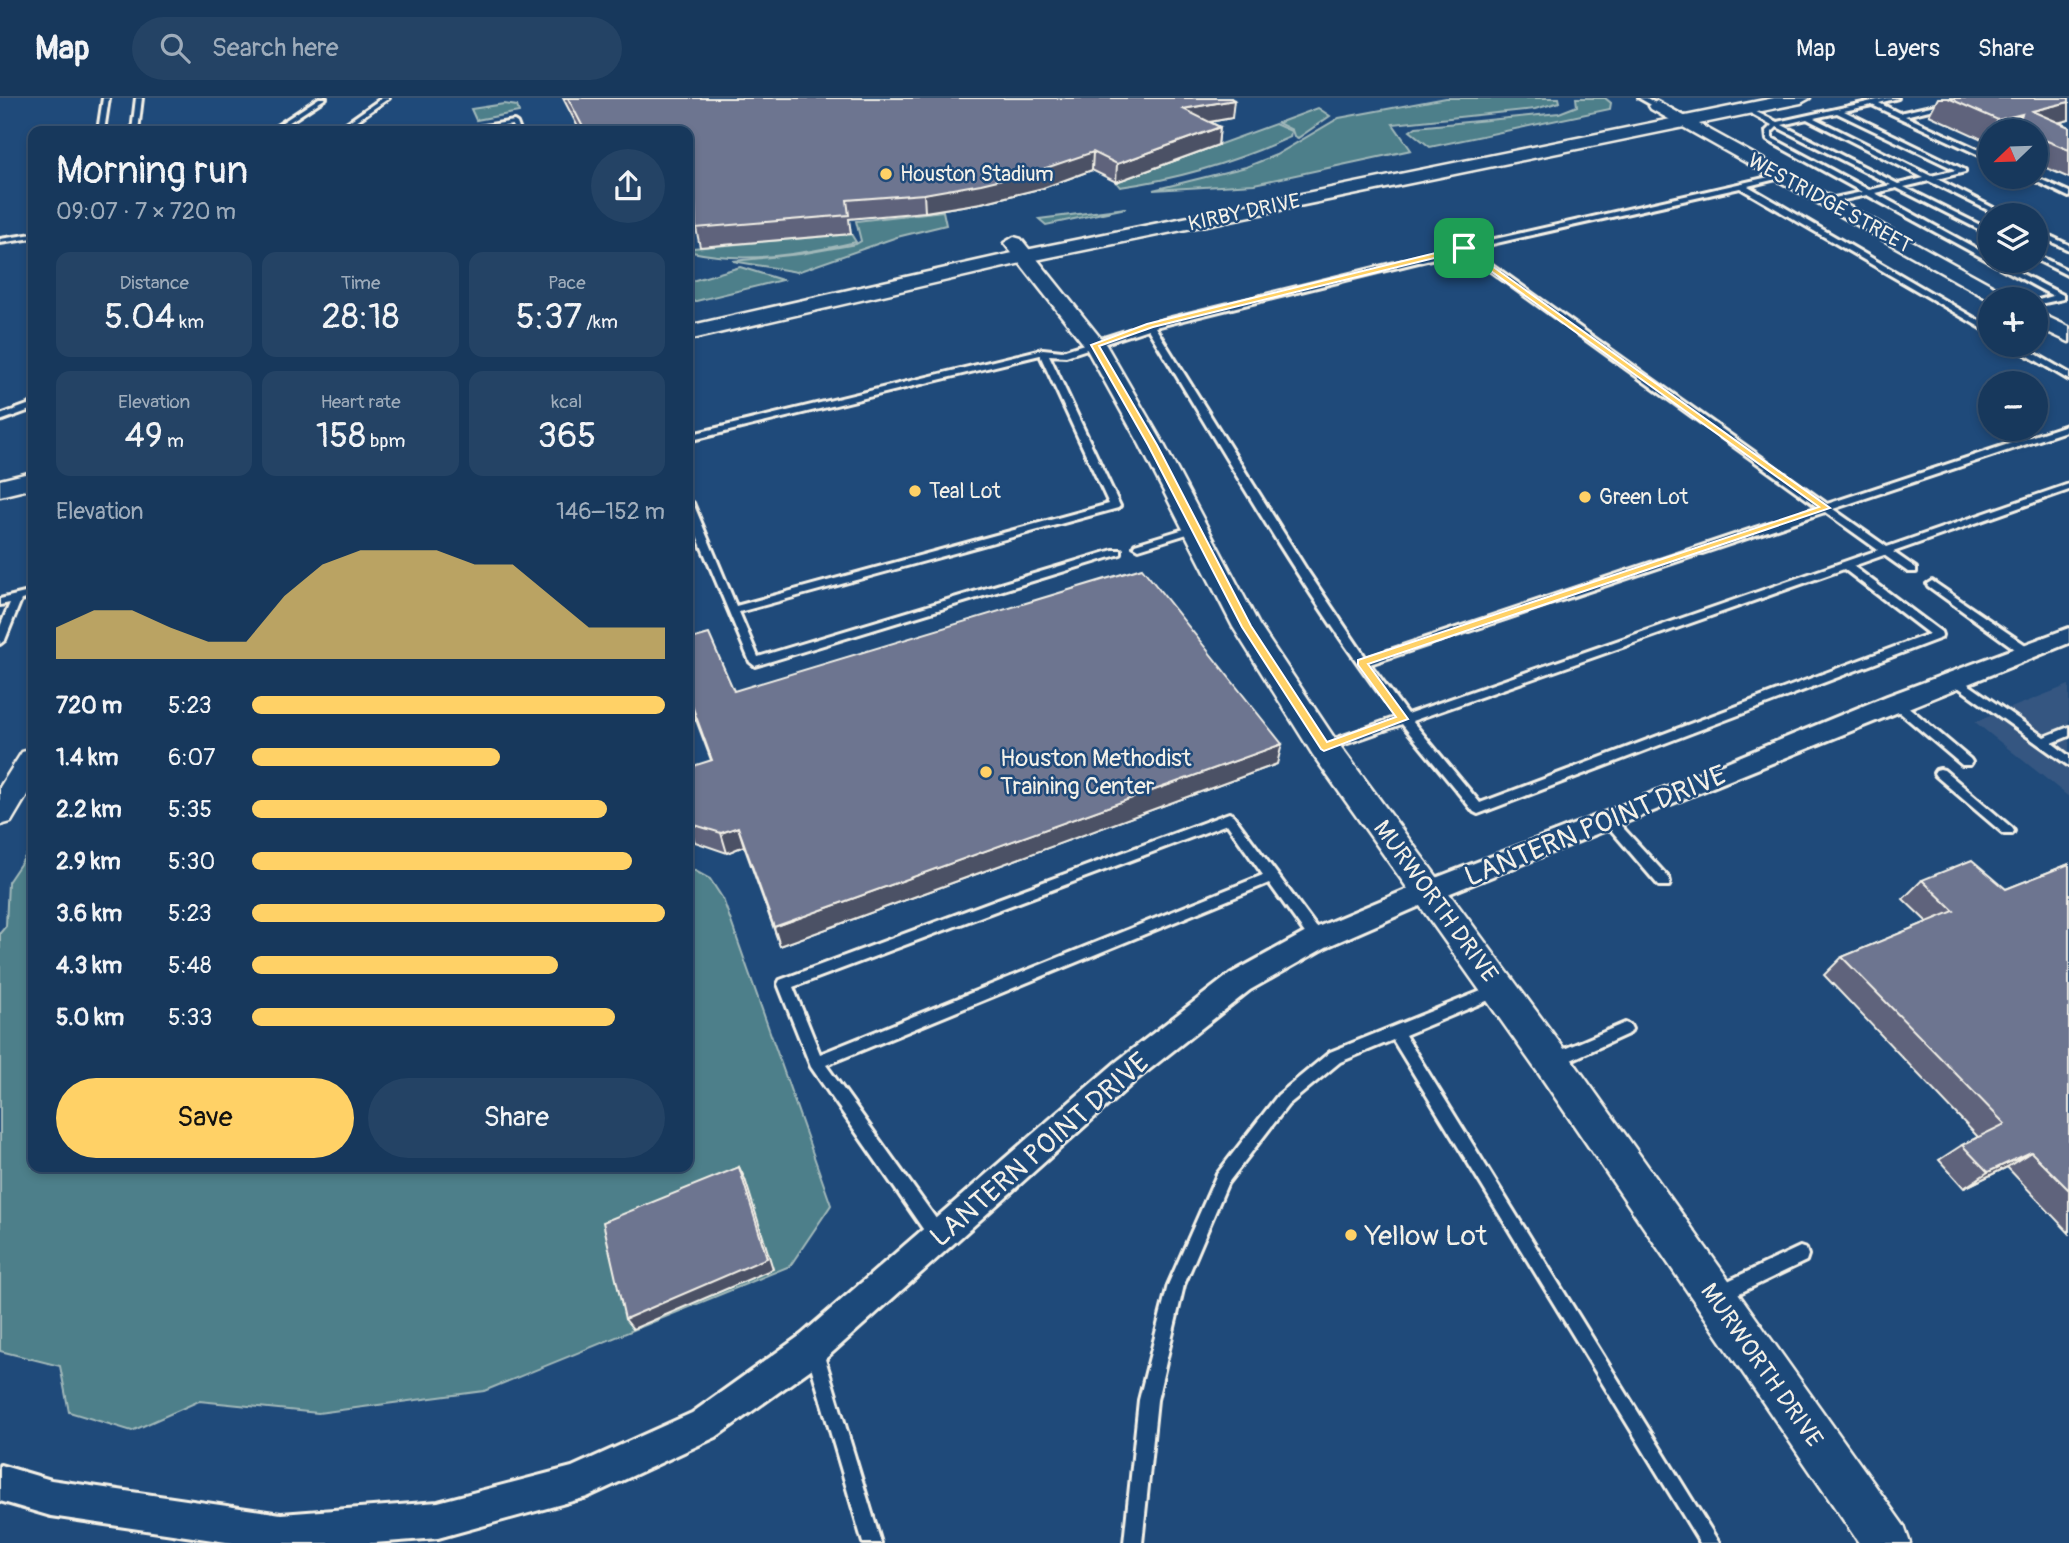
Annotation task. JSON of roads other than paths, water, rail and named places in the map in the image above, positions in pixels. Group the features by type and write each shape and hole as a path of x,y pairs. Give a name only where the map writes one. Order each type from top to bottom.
{"main road":[{"name":"KIRBY DRIVE","path":"693,313 1329,186 1686,122 1801,98"},
{"name":"KIRBY DRIVE","path":"1329,186 1636,108 1684,101"},
{"name":"KIRBY DRIVE","path":"693,332 1020,249"},
{"path":"0,464 28,458"},
{"path":"0,488 28,481"}],"street":[{"name":"WESTRIDGE STREET","path":"1636,108 1686,122 1982,287"},
{"name":"MURWORTH DRIVE","path":"1020,249 1095,345 1152,445 1247,627 1324,747 1552,1062 1886,1543"},
{"path":"2048,324 2069,336"},
{"name":"LANTERN POINT DRIVE","path":"0,1483 51,1499 281,1532 438,1520 574,1484 704,1425 813,1347 1126,1071 1240,982 1317,939 1429,891 1610,821 1895,702 2069,635"},
{"path":"0,813 28,768"}],"lane":[{"path":"102,126 106,98"},
{"path":"136,126 139,98"},
{"path":"280,126 323,98"},
{"path":"345,126 386,98"},
{"path":"1895,98 1777,124 1769,131 1769,139 1978,253"},
{"path":"1899,115 1975,98"},
{"path":"1873,103 1978,152"},
{"path":"1746,109 1978,227"},
{"path":"1828,201 1963,171 1837,110"},
{"path":"1807,117 1979,203"},
{"path":"493,126 514,123 515,126"},
{"path":"693,437 1043,352 1063,354 1150,326 1464,248 1782,176"},
{"path":"1741,185 1978,324"},
{"path":"2048,185 2069,195"},
{"path":"0,241 28,237"},
{"path":"2048,238 2069,248"},
{"path":"1464,248 1912,570"},
{"path":"2048,263 2069,274"},
{"path":"2015,273 2069,302"},
{"path":"2048,300 2060,297"},
{"path":"1150,326 1362,663 1403,719 1478,808 1937,635 1846,566"},
{"path":"733,610 1115,506 1043,352"},
{"path":"2035,357 2069,377"},
{"path":"0,418 28,408"},
{"path":"1362,663 2069,427"},
{"path":"1324,747 2069,487"},
{"path":"693,515 755,662 1118,552"},
{"path":"1139,546 1195,529"},
{"path":"1932,584 2026,652"},
{"path":"0,602 28,595"},
{"path":"0,640 17,598"},
{"path":"1955,679 2069,762"},
{"path":"1895,702 1966,762"},
{"path":"2043,742 2069,731"},
{"path":"1940,773 2008,831"},
{"path":"939,1237 816,1062 785,984 1229,818 1317,939"},
{"path":"1610,821 1664,882"},
{"path":"816,1062 1272,877"},
{"path":"1133,1543 1148,1400 1169,1312 1176,1286 1222,1179 1283,1100 1335,1057 1500,989"},
{"path":"1552,1062 1625,1029"},
{"path":"1395,1031 1710,1543"},
{"path":"1714,1296 1800,1255"},
{"path":"813,1347 872,1543"}],"place":[{"name":"Houston Stadium","path":"886,174"},
{"name":"Teal Lot","path":"915,491"},
{"name":"Green Lot","path":"1585,497"},
{"name":"Houston Methodist Training Center","path":"986,772"},
{"name":"Yellow Lot","path":"1351,1235"}]}
